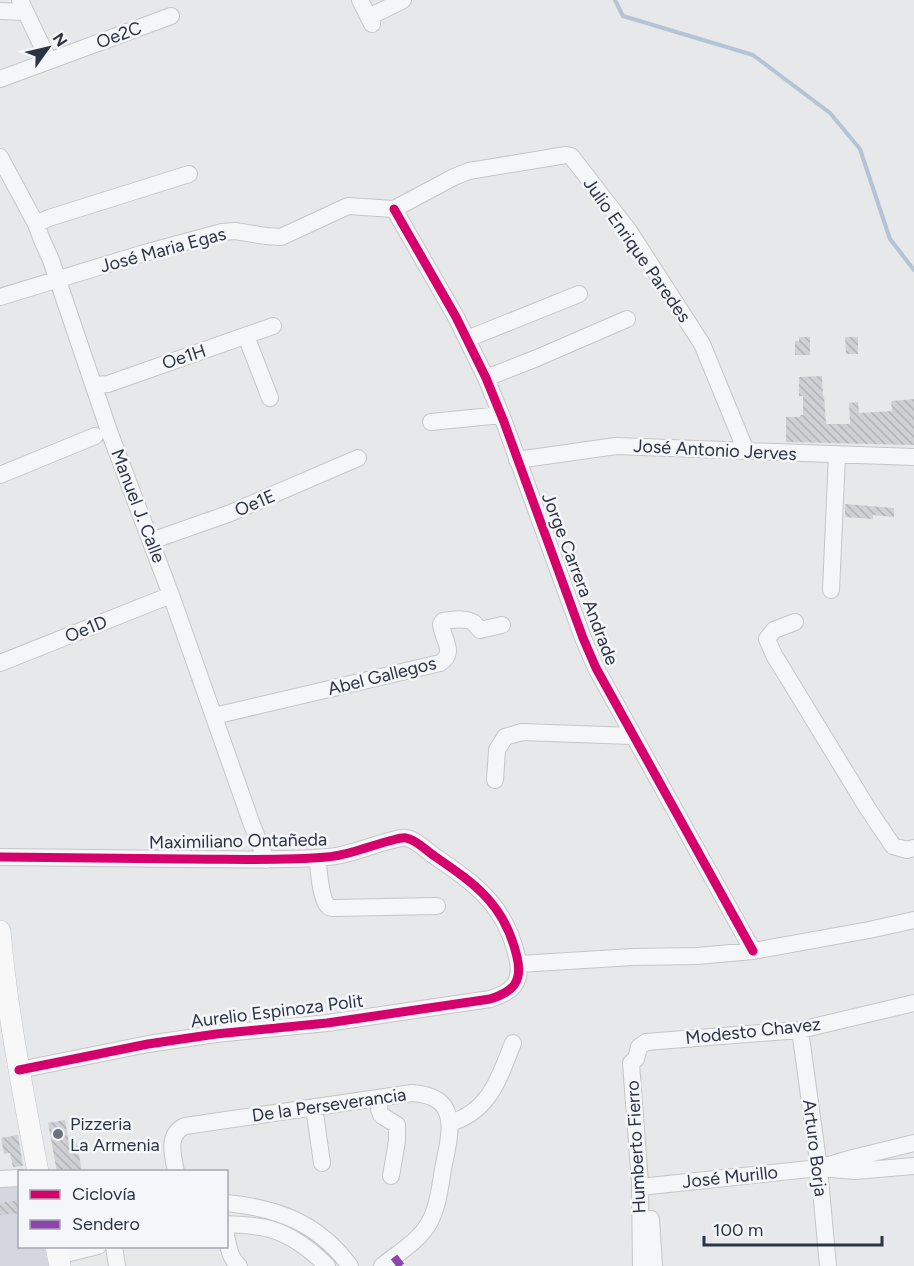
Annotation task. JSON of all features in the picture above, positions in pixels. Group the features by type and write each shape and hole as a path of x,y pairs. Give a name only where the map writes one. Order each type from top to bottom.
{"main road":[{"path":"0,931 2,968 39,1170"}],"street":[{"path":"360,0 371,20 403,0"},
{"path":"0,11 22,6 49,61"},
{"name":"Oe2C","path":"0,79 171,16"},
{"name":"Julio Enrique Paredes","path":"394,209 469,171 555,156 571,156 629,231 702,344 746,451"},
{"name":"Manuel J. Calle","path":"0,157 36,224 57,278 109,430 266,860"},
{"path":"36,224 189,174"},
{"name":"José Maria Egas","path":"1,295 222,232 235,231 281,237 348,206 394,209"},
{"name":"Jorge Carrera Andrade","path":"394,209 467,339 486,378 583,638 604,686 753,951"},
{"path":"467,339 579,294"},
{"path":"486,378 627,319"},
{"name":"Oe1H","path":"94,385 108,384 273,326"},
{"path":"246,336 270,398"},
{"path":"431,422 501,415"},
{"path":"0,475 95,436"},
{"name":"José Antonio Jerves","path":"517,460 616,446 914,458"},
{"path":"831,590 837,455"},
{"name":"Oe1E","path":"151,541 228,514 358,458"},
{"name":"Oe1D","path":"0,663 171,595"},
{"name":"Abel Gallegos","path":"214,716 440,663 449,654 441,628 443,621 466,620 473,622 480,630 502,626"},
{"path":"795,622 774,630 767,639 774,655 893,846 907,850 914,848"},
{"path":"495,780 497,750 505,737 522,732 632,736"},
{"name":"Maximiliano Ontañeda","path":"0,858 266,860 318,858 405,838 454,870 494,905 510,931 519,964"},
{"path":"318,858 318,872 327,906 333,908 436,906"},
{"path":"519,964 633,957 697,956 753,951 914,920"},
{"name":"Aurelio Espinoza Polit","path":"19,1070 148,1044 216,1034 342,1022 489,999 504,994 512,988 519,978 519,964"},
{"name":"Modesto Chavez","path":"636,1059 639,1047 646,1042 800,1030 914,1003"},
{"name":"Arturo Borja","path":"800,1030 819,1168 828,1266"},
{"path":"392,1263 431,1220 438,1197 450,1123 478,1107 489,1095 497,1083 513,1043"},
{"name":"Humberto Fierro","path":"636,1059 640,1064 645,1186 654,1266"},
{"name":"De la Perseverancia","path":"176,1170 172,1144 176,1132 189,1125 412,1093 428,1096 442,1103 448,1113 450,1123"},
{"path":"380,1098 381,1115 394,1122 398,1131 391,1176"},
{"path":"314,1107 322,1163"},
{"name":"José Murillo","path":"645,1186 819,1168 914,1143"},
{"name":"José Murillo","path":"819,1168 855,1171 914,1166"},
{"path":"0,1179 18,1178"},
{"name":"Humberto Fierro","path":"641,1266 645,1186"},
{"path":"228,1203 278,1212 303,1223 325,1239 350,1266"},
{"path":"228,1224 248,1225 271,1230 288,1237 327,1266"},
{"path":"228,1245 233,1261 239,1266"},
{"path":"58,1256 90,1248"},
{"path":"114,1248 117,1266"}],"shaded area":[{"path":"18,1185 18,1248 44,1248 49,1266 0,1266 0,1187"}],"building":[{"path":"799,337 810,337 810,355 795,355 795,341 799,341"},
{"path":"845,337 858,337 858,354 846,354"},
{"path":"822,376 826,424 850,424 849,403 858,402 859,413 892,411 891,401 914,399 914,445 786,442 786,417 803,415 803,396 799,396 799,377"},
{"path":"845,504 894,508 894,517 873,515 873,519 845,517"},
{"path":"65,1120 69,1144 77,1143 82,1170 57,1170 48,1123"},
{"path":"18,1135 23,1166 13,1167 10,1153 4,1154 1,1138"},
{"path":"18,1200 18,1213 0,1215 0,1203"}],"waterway":[{"path":"615,0 623,16 753,55 830,113 860,149 890,239 914,270"}],"marked path":[{"path":"394,1257 401,1266"}],"cycle path":[{"path":"394,209 456,317 486,378 596,668 753,951"},
{"path":"0,857 256,860 309,858 342,855 406,838 417,843 462,876 486,897 505,923 519,966 514,985 505,993 490,999 327,1023 216,1034 148,1044 19,1070"}],"place":[{"name":"Pizzeria La Armenia","path":"58,1134"}]}
